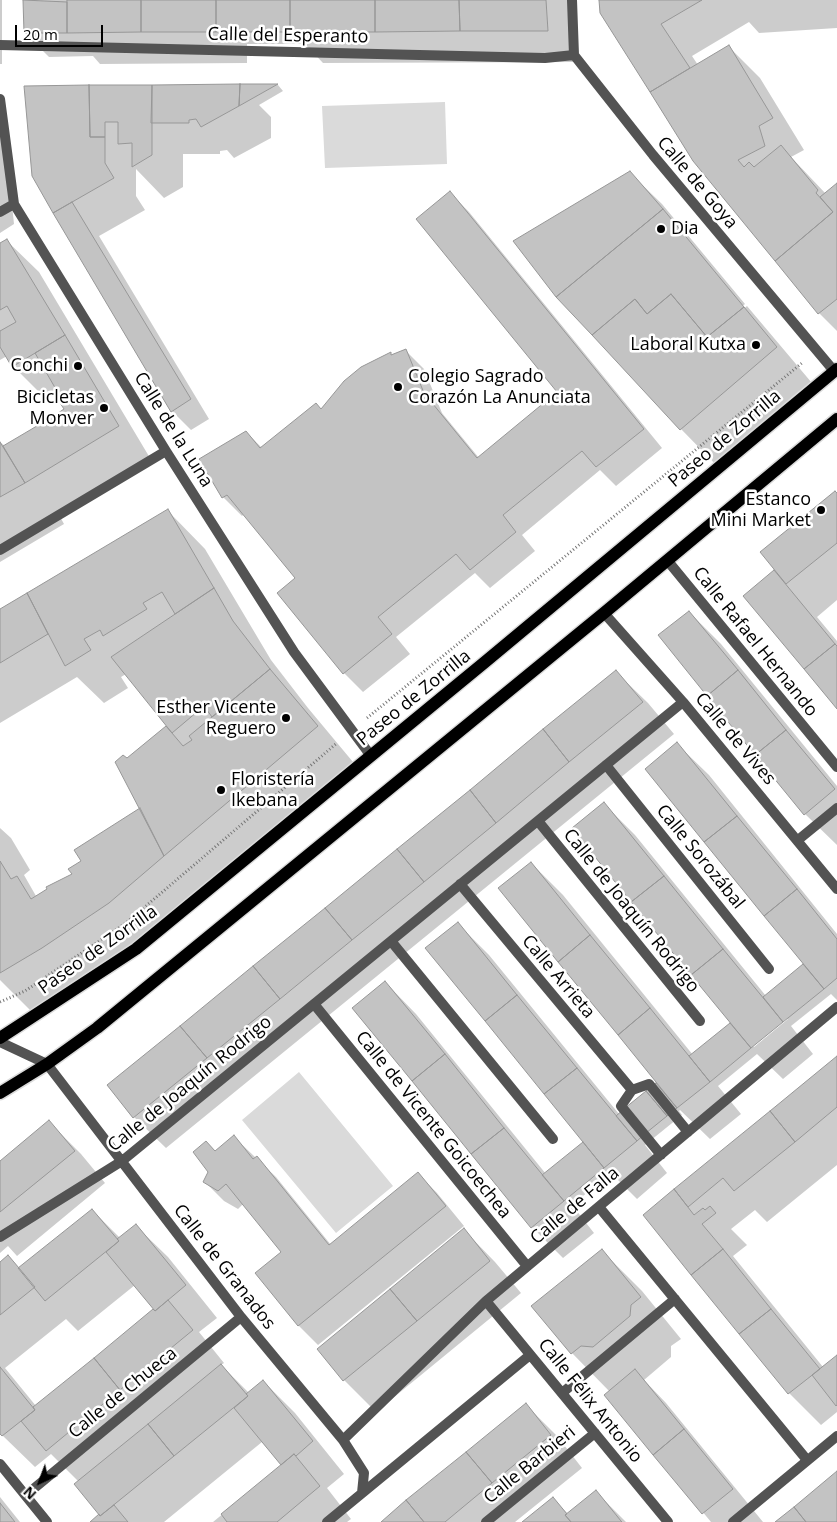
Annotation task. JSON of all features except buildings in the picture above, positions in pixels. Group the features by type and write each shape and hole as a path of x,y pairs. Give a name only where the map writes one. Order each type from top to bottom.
{"main road":[{"name":"Paseo de Zorrilla","path":"0,1040 136,949 835,370"},
{"path":"0,1094 47,1064 97,1028 604,613 837,419"}],"street":[{"path":"572,0 574,55"},
{"name":"Calle del Esperanto","path":"0,46 545,58 574,55"},
{"name":"Calle de Goya","path":"574,55 653,155 835,370"},
{"name":"Calle de la Luna","path":"0,99 14,204 166,451 294,652 371,756"},
{"path":"0,212 14,204"},
{"path":"0,550 166,451"},
{"name":"Calle Rafael Hernando","path":"667,560 837,767"},
{"name":"Calle de Vives","path":"604,613 683,702 837,889"},
{"name":"Calle de Joaquín Rodrigo","path":"0,1237 122,1161 683,702"},
{"name":"Calle Sorozábal","path":"606,766 768,969"},
{"path":"798,840 837,808"},
{"name":"Calle de Joaquín Rodrigo","path":"538,822 700,1021"},
{"name":"Calle Arrieta","path":"460,884 632,1090"},
{"path":"391,941 553,1139"},
{"name":"Calle de Vicente Goicoechea","path":"314,1004 527,1266"},
{"name":"Calle de Falla","path":"343,1440 486,1301 837,1007"},
{"name":"Paseo de Zorrilla","path":"0,1040 47,1064"},
{"name":"Calle de Granados","path":"47,1064 241,1317 343,1440 364,1473 362,1493"},
{"path":"661,1155 621,1106 632,1090 649,1084 688,1132"},
{"path":"599,1207 807,1460"},
{"path":"562,1393 675,1299"},
{"name":"Calle Félix Antonio","path":"486,1301 668,1522"},
{"name":"Calle de Chueca","path":"26,1495 241,1317"},
{"path":"327,1522 530,1355"},
{"name":"Calle Barbieri","path":"486,1522 595,1433"},
{"path":"733,1522 837,1436"},
{"path":"0,1464 47,1522"}],"path":[{"name":"Paseo de Zorrilla","path":"0,1002 25,991 126,923 352,730 817,351"}],"shaded area":[{"path":"445,102 447,164 325,168 322,106"},
{"path":"299,1072 393,1186 336,1233 242,1120"}],"place":[{"name":"Dia","path":"661,229"},
{"name":"Laboral Kutxa","path":"756,345"},
{"name":"Conchi","path":"78,366"},
{"name":"Colegio Sagrado Corazón La Anunciata","path":"398,387"},
{"name":"Bicicletas Monver","path":"104,408"},
{"name":"Estanco Mini Market","path":"821,510"},
{"name":"Esther Vicente Reguero","path":"286,718"},
{"name":"Floristería Ikebana","path":"221,790"}]}
